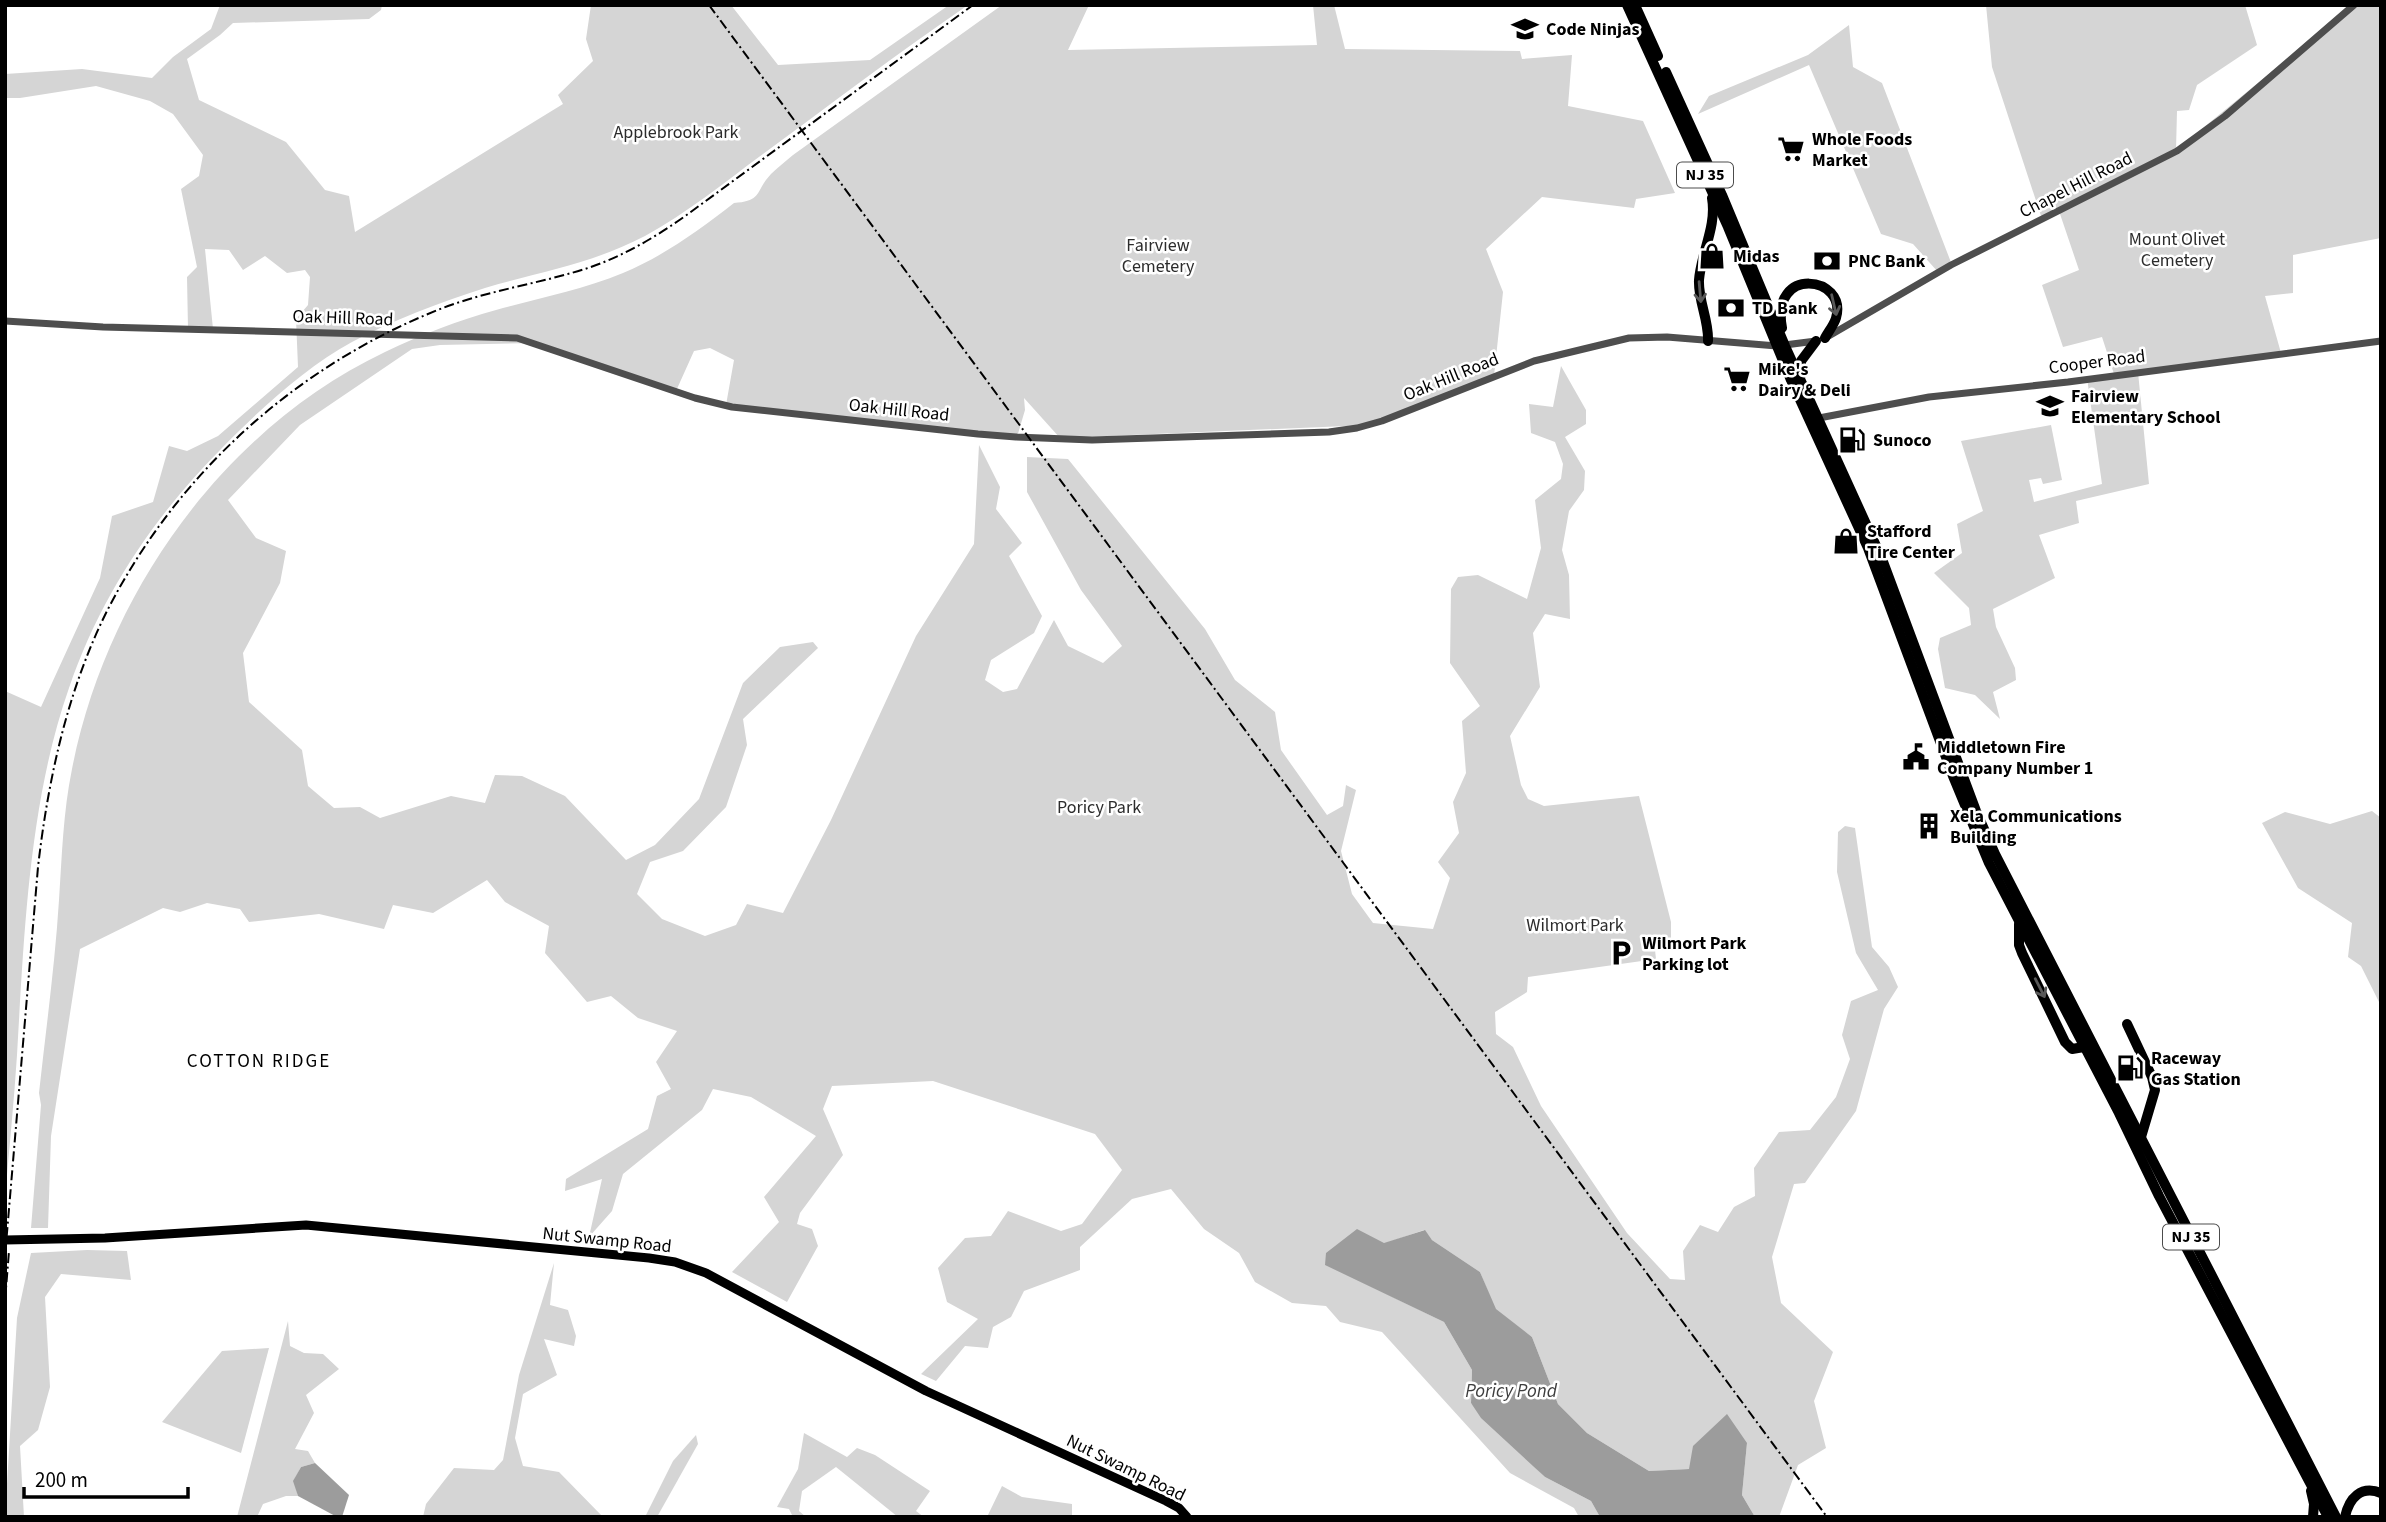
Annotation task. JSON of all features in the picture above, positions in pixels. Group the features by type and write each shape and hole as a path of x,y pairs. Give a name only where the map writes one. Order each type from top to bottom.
{"highway":[{"name":"NJ 35","path":"1627,5 1781,346 1801,379 1882,559 1976,811 1995,854 2336,1517"},
{"name":"NJ 35","path":"1635,5 1722,195 1781,346 1791,380 1868,548 1970,821 2019,924 2019,945 2022,953 2067,1046 2077,1049 2084,1047 2328,1517"},
{"path":"1706,178 1713,202 1713,218 1701,267 1699,290 1707,321 1708,341"},
{"path":"1781,346 1781,305 1791,290 1803,284 1820,285 1835,299 1836,316 1801,361 1801,379"},
{"path":"2127,1024 2152,1077 2155,1090 2141,1137"},
{"path":"2308,1476 2314,1504 2313,1517"},
{"path":"2345,1517 2349,1503 2355,1495 2370,1490 2381,1493"}],"main road":[{"name":"Nut Swamp Road","path":"5,1241 105,1238 306,1225 675,1262 706,1273 926,1391 1179,1508 1187,1517"}],"street":[{"name":"Chapel Hill Road","path":"1781,346 1820,339 1963,259 2177,150 2225,116 2354,5"},
{"name":"Oak Hill Road","path":"5,321 103,327 517,338 695,398 732,407 978,435 1092,440 1329,432 1357,428 1382,421 1553,354 1636,337 1781,346"},
{"name":"Cooper Road","path":"1819,418 1929,397 2080,381 2381,341"}],"green space":[{"name":"Applebrook Park","path":"220,5 382,5 381,10 369,19 233,23 187,59 199,100 286,142 325,190 349,196 355,232 563,104 558,95 593,61 586,39 591,5 731,5 778,65 870,60 949,5 968,5 706,197 645,236 605,254 434,305 384,326 335,352 300,377 251,419 174,501 132,559 96,622 69,688 45,777 26,916 5,1198 5,691 41,707 100,578 112,516 153,502 169,446 187,451 218,436 298,367 296,319 308,305 310,277 305,270 287,273 265,256 243,270 229,250 205,249 213,329 188,329 187,277 197,267 181,189 199,176 203,155 173,114 150,101 96,86 5,98 5,74 82,69 152,78 173,57 211,29"},
{"path":"1002,5 1089,5 1068,50 1317,45 1313,5 1334,5 1345,49 1520,51 1522,59 1572,55 1568,106 1643,121 1675,193 1636,199 1634,208 1542,197 1486,249 1503,292 1494,376 1370,425 1060,438 1024,398 1025,410 1017,437 726,405 734,360 710,348 694,351 676,391 534,343 440,345 412,349 300,425 228,500 256,538 286,551 280,583 243,653 249,702 302,750 308,786 334,808 360,807 380,818 451,796 485,803 495,775 522,776 565,796 626,860 655,845 699,799 743,683 780,647 813,642 818,648 743,719 747,745 726,807 683,851 650,862 637,894 662,919 705,936 736,925 747,904 783,913 831,820 916,636 974,544 979,445 1000,487 996,509 1022,543 1009,556 1042,616 1034,633 991,660 985,680 1003,692 1017,689 1054,620 1068,646 1103,663 1122,646 1081,590 1027,492 1027,457 1068,459 1205,629 1235,680 1275,712 1281,750 1327,815 1343,806 1346,785 1356,790 1341,851 1352,894 1373,923 1433,929 1450,878 1438,862 1459,833 1453,802 1466,773 1462,721 1480,706 1450,663 1451,589 1458,577 1478,575 1527,599 1541,548 1535,500 1561,479 1563,464 1555,442 1531,433 1529,404 1553,407 1561,366 1586,410 1586,424 1565,437 1585,471 1584,490 1569,511 1562,550 1569,575 1570,619 1545,614 1533,633 1540,687 1510,736 1521,785 1528,799 1544,806 1639,796 1671,922 1671,951 1655,950 1656,959 1528,977 1527,992 1495,1012 1496,1034 1513,1047 1541,1106 1627,1233 1670,1279 1685,1280 1683,1251 1700,1225 1718,1232 1734,1207 1755,1196 1754,1168 1779,1132 1810,1130 1836,1097 1850,1059 1842,1035 1851,1001 1878,990 1856,953 1837,872 1838,832 1845,826 1855,828 1872,947 1889,967 1898,987 1884,1009 1856,1111 1805,1183 1794,1184 1772,1257 1781,1303 1833,1352 1814,1401 1826,1448 1798,1465 1779,1517 1755,1517 1742,1495 1747,1443 1690,1469 1649,1471 1587,1433 1558,1404 1532,1337 1495,1309 1480,1272 1432,1240 1424,1230 1325,1264 1444,1322 1472,1370 1471,1403 1545,1477 1591,1501 1600,1517 1579,1517 1574,1508 1510,1473 1382,1332 1340,1322 1326,1306 1292,1303 1255,1282 1239,1253 1204,1229 1171,1189 1132,1199 1080,1247 1080,1270 1024,1291 1011,1317 993,1327 988,1348 965,1346 936,1381 921,1374 978,1319 947,1302 938,1268 965,1238 991,1236 1008,1211 1061,1231 1082,1224 1122,1170 1095,1134 933,1081 832,1086 823,1109 843,1155 800,1213 797,1224 812,1229 818,1246 787,1302 732,1272 779,1222 764,1197 816,1136 751,1097 713,1089 702,1110 623,1174 612,1211 589,1237 602,1179 565,1191 566,1179 648,1129 657,1096 671,1089 656,1062 677,1031 638,1018 611,996 587,1002 545,953 549,926 505,902 487,880 433,913 393,905 384,929 319,914 249,922 240,909 207,903 180,912 163,908 80,949 51,1136 48,1228 31,1228 41,1105 39,1093 72,769 89,704 112,641 143,581 180,524 224,472 273,425 326,385 385,352 440,328 592,284 653,259 734,203 750,200 771,174 793,155"},
{"name":"Mount Olivet Cemetery","path":"1986,5 2245,5 2257,45 2197,85 2189,110 2177,111 2176,150 2353,5 2381,5 2381,238 2293,255 2293,293 2265,296 2281,353 2138,372 2149,484 2076,501 2079,523 2039,535 2055,578 1993,609 1996,627 2015,668 2016,680 1993,692 2000,719 1975,695 1945,688 1938,649 1940,638 1971,625 1969,608 1934,573 1962,553 1957,524 1983,511 1961,441 2051,425 2062,480 2043,484 2041,478 2029,480 2034,502 2102,484 2087,378 2114,374 2102,337 2063,347 2042,285 2079,270 2059,211 2042,219 1992,67"},
{"path":"1849,25 1853,67 1882,83 1952,265 1938,272 1913,244 1881,234 1809,65 1698,114 1709,96 1808,55"},
{"path":"2372,811 2381,818 2381,1006 2361,966 2348,957 2352,923 2298,888 2262,823 2285,812 2330,824"},
{"path":"127,1251 131,1280 61,1274 45,1297 50,1387 38,1430 20,1446 24,1517 5,1517 17,1318 31,1253"},
{"path":"554,1263 550,1305 568,1310 576,1336 574,1346 544,1339 557,1375 523,1394 515,1438 523,1466 559,1472 603,1517 423,1517 426,1504 454,1468 494,1470 503,1460 519,1375"},
{"path":"288,1321 290,1346 304,1353 323,1354 339,1369 306,1395 314,1413 295,1449 308,1451 315,1463 301,1467 294,1480 298,1496 286,1496 263,1504 257,1517 237,1517"},
{"path":"269,1348 241,1453 162,1422 222,1351"},
{"path":"804,1433 847,1457 857,1448 875,1455 930,1491 916,1511 924,1517 898,1517 836,1467 802,1491 799,1511 806,1517 793,1517 789,1509 777,1507 798,1469"},
{"path":"696,1435 698,1444 657,1517 645,1517 673,1461"},
{"path":"1002,1486 1022,1497 1072,1504 1072,1517 987,1517"}],"water":[{"name":"Poricy Pond","path":"1357,1229 1384,1243 1425,1230 1432,1240 1480,1272 1496,1309 1532,1337 1558,1404 1587,1433 1649,1471 1689,1469 1693,1446 1727,1414 1747,1443 1742,1495 1755,1517 1600,1517 1591,1501 1545,1477 1481,1418 1471,1403 1472,1370 1444,1322 1325,1265 1326,1253"},
{"path":"315,1463 349,1495 342,1517 337,1517 298,1496 293,1481 301,1467"}],"railway":[{"path":"709,5 1827,1517"},
{"path":"5,1256 38,867 47,802 61,737 80,674 106,613 135,562 169,513 206,469 248,428 293,391 342,358 394,329 448,306 585,269 638,246 688,214 973,5"},
{"path":"5,1301 9,1251"}],"place":[{"name":"Code Ninjas","path":"1525,29"},
{"name":"Whole Foods Market","path":"1791,149"},
{"name":"Midas","path":"1712,256"},
{"name":"PNC Bank","path":"1827,261"},
{"name":"TD Bank","path":"1731,308"},
{"name":"Mike's Dairy & Deli","path":"1737,379"},
{"name":"Fairview Elementary School","path":"2050,406"},
{"name":"Sunoco","path":"1852,440"},
{"name":"Stafford Tire Center","path":"1846,541"},
{"name":"Middletown Fire Company Number 1","path":"1916,757"},
{"name":"Xela Communications Building","path":"1929,826"},
{"name":"Wilmort Park Parking lot","path":"1621,953"},
{"name":"Raceway Gas Station","path":"2130,1068"}],"district":[{"name":"COTTON RIDGE","path":"259,1061"}],"park label":[{"name":"Fairview Cemetery","path":"1158,255"},
{"name":"Poricy Park","path":"1099,807"},
{"name":"Wilmort Park","path":"1575,925"}]}
